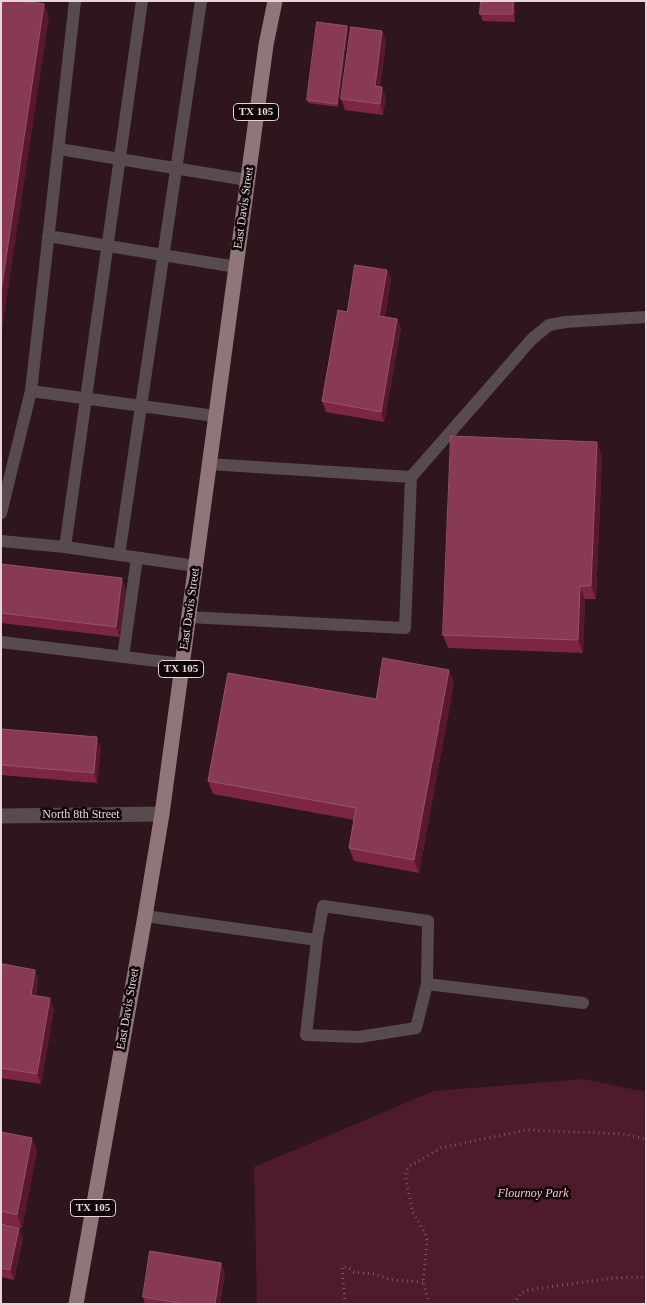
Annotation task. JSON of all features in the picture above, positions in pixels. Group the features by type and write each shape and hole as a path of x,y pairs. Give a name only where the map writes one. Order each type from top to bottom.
{"main road":[{"name":"East Davis Street","path":"76,1304 162,814 247,180 266,45 275,1"}],"street":[{"name":"North 8th Street","path":"1,816 162,814"}],"lane":[{"path":"1,513 31,391 76,1"},
{"path":"65,547 142,1"},
{"path":"119,555 201,1"},
{"path":"59,149 247,180"},
{"path":"48,236 236,267"},
{"path":"188,617 405,628 411,477 532,339 549,326 565,322 646,317"},
{"path":"31,391 215,416"},
{"path":"209,464 411,477"},
{"path":"1,541 65,547 195,566"},
{"path":"123,657 136,558"},
{"path":"1,642 182,664"},
{"path":"323,906 428,921 426,984 416,1028 359,1037 306,1034 317,940 323,906"},
{"path":"145,916 317,940"},
{"path":"426,984 583,1003"}],"path":[{"path":"429,1304 422,1282 427,1240 425,1233 413,1214 406,1180 406,1171 410,1166 441,1148 526,1130 623,1134 646,1139"},
{"path":"345,1304 342,1267 348,1267 354,1272 375,1274 391,1280 422,1282"},
{"path":"514,1304 521,1293 528,1290 613,1278 646,1276"}],"green space":[{"name":"Flournoy Park","path":"584,1079 646,1092 646,1304 257,1304 254,1167 434,1091"}],"building":[{"path":"1,1 23,1 44,4 1,292"},
{"path":"481,1 513,1 513,14 480,14"},
{"path":"317,22 347,26 337,104 307,100"},
{"path":"351,27 382,31 375,86 382,87 380,104 341,99"},
{"path":"355,265 387,270 379,316 397,319 381,412 322,401 338,310 347,312"},
{"path":"451,436 597,442 591,586 580,586 578,640 443,635"},
{"path":"1,564 122,578 116,627 1,613"},
{"path":"383,658 449,670 414,860 349,848 356,808 208,781 228,673 376,699"},
{"path":"1,729 97,737 94,773 1,765"},
{"path":"3,964 35,970 31,995 50,998 37,1074 1,1068 1,973"},
{"path":"1,1132 32,1138 17,1215 1,1211"},
{"path":"1,1224 19,1228 10,1270 1,1268"},
{"path":"150,1251 221,1263 215,1304 184,1304 143,1297"}]}
